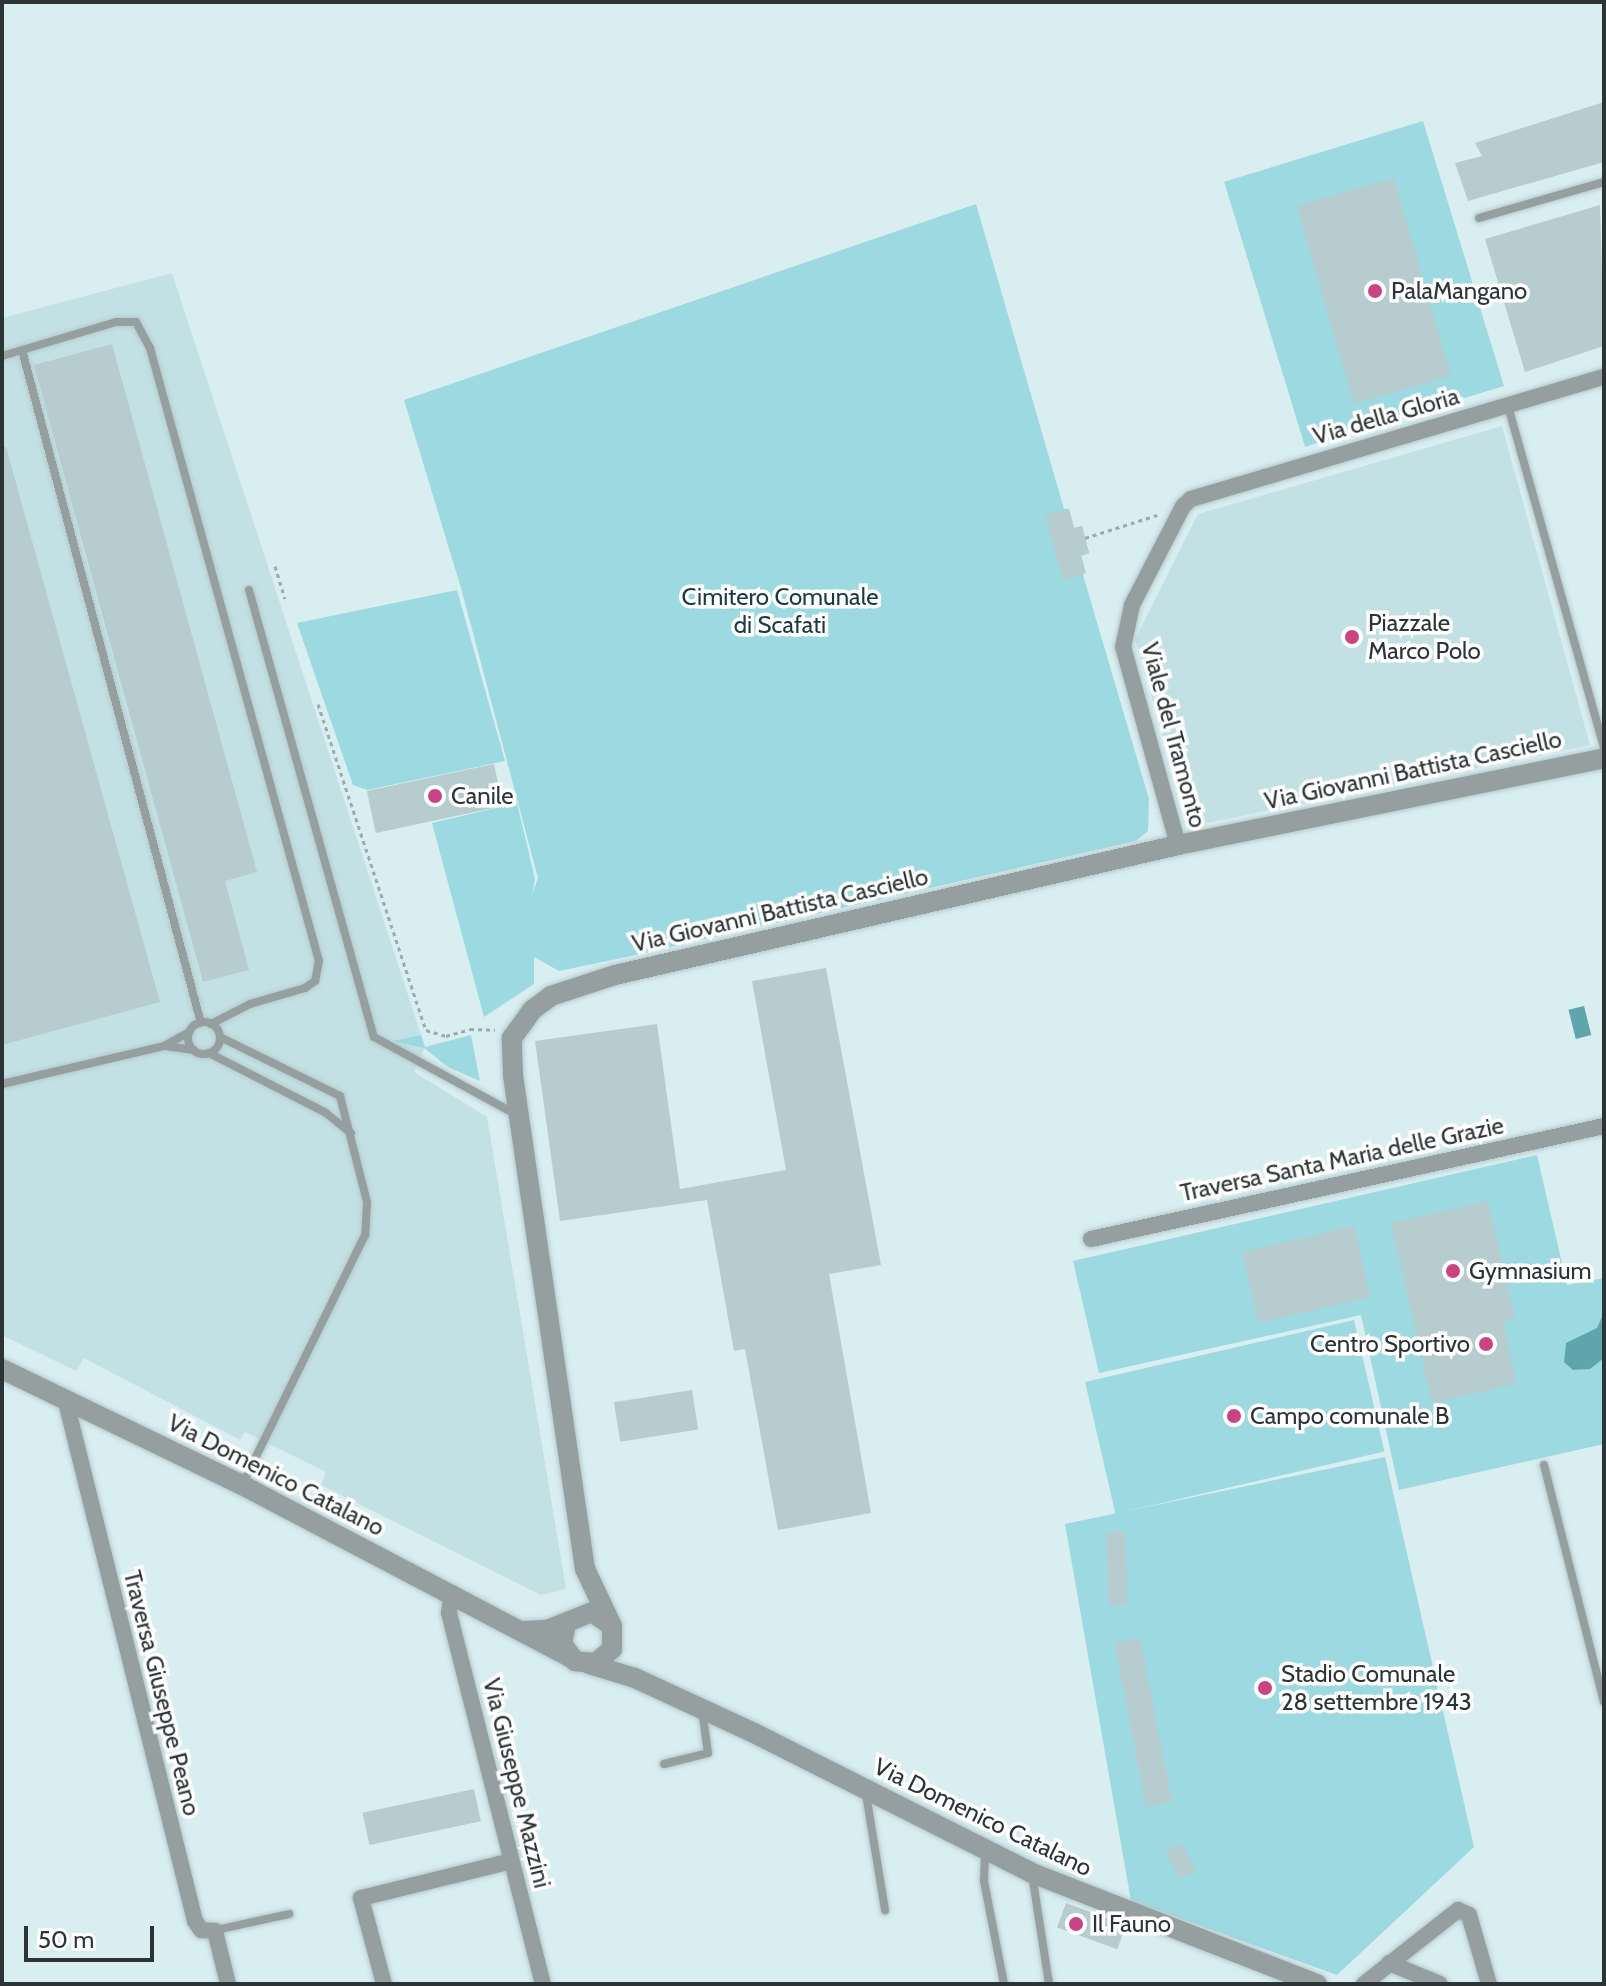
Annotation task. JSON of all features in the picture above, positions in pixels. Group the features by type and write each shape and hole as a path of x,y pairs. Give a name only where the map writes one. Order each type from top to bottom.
{"street":[{"name":"Via della Gloria","path":"1183,506 1191,499 1604,377"},
{"name":"Viale del Tramonto","path":"1178,845 1123,647 1132,605 1183,506"},
{"name":"Via Giovanni Battista Casciello","path":"512,1038 532,1010 551,996 590,982 1178,845 1604,758"},
{"path":"512,1038 519,1116 585,1569 622,1662 635,1678"},
{"name":"Traversa Santa Maria delle Grazie","path":"1091,1239 1604,1126"},
{"name":"Via Domenico Catalano","path":"2,1369 242,1485 579,1661 635,1678 702,1709 985,1852 1317,1984"},
{"name":"Traversa Giuseppe Peano","path":"65,1398 195,1921 201,1930 215,1931 228,1984"},
{"path":"585,1569 562,1644 579,1661 608,1655 613,1633"},
{"name":"Via Giuseppe Mazzini","path":"452,1593 449,1613 543,1984"},
{"path":"525,1631 592,1612 613,1633"},
{"path":"384,1984 361,1898 512,1861"},
{"path":"1364,1984 1451,1912 1465,1911 1489,1984"},
{"path":"1389,1963 1440,1984"}],"lane":[{"path":"1479,218 1604,182"},
{"path":"2,356 116,322 136,322 150,348 319,961 315,981 305,988 250,1004 211,1024 201,1023 164,1046 2,1084"},
{"path":"22,350 201,1023"},
{"path":"1508,406 1604,747"},
{"path":"249,590 374,1037 519,1116"},
{"path":"211,1024 220,1037 332,1088 345,1106 367,1202 365,1235 242,1485"},
{"path":"189,1032 194,1050"},
{"path":"209,1053 220,1037"},
{"path":"164,1046 209,1053 326,1113 351,1134"},
{"path":"1544,1465 1604,1702"},
{"path":"664,1764 708,1753 702,1709"},
{"path":"865,1789 885,1910"},
{"path":"985,1852 984,1881 1004,1984"},
{"path":"1032,1873 1049,1984"},
{"path":"215,1931 289,1914"}],"path":[{"path":"1085,538 1183,506"},
{"path":"275,566 285,598"},
{"path":"318,704 426,1030 446,1036 490,1028 512,1038"}],"shaded area":[{"path":"172,273 425,1047 414,1072 487,1117 566,1589 541,1595 321,1485 326,1472 245,1432 240,1440 84,1358 76,1371 2,1335 2,318"},
{"path":"1502,426 1590,745 1202,824 1187,819 1135,639 1198,514"},
{"path":"1584,1006 1591,1035 1576,1039 1568,1010"},
{"path":"1604,1313 1604,1358 1590,1369 1573,1370 1564,1362 1566,1343 1597,1328"}],"green space":[{"path":"1423,121 1504,386 1305,447 1224,182"},
{"name":"Cimitero Comunale di Scafati","path":"976,204 1064,509 1069,509 1074,528 1082,526 1089,553 1081,556 1083,575 1149,799 1148,831 1136,841 559,971 534,957 534,984 484,1017 432,823 517,803 535,879 532,895 538,878 461,588 404,400"},
{"path":"457,590 505,761 367,790 353,785 297,623"},
{"path":"421,1035 425,1047 471,1035 480,1081 448,1067 424,1048 393,1041"},
{"name":"Centro Sportivo","path":"1537,1155 1567,1285 1604,1278 1604,1444 1399,1490 1361,1315 1099,1373 1073,1261"},
{"name":"Campo comunale B","path":"1354,1320 1384,1452 1115,1514 1085,1382"},
{"name":"Stadio Comunale 28 settembre 1943","path":"1385,1457 1474,1847 1337,1975 1131,1901 1065,1524"}],"building":[{"path":"1604,102 1604,162 1468,201 1455,163 1482,156 1475,143"},
{"name":"PalaMangano","path":"1394,178 1451,376 1354,404 1297,206"},
{"path":"1600,205 1604,346 1525,372 1485,239"},
{"path":"112,344 257,872 225,881 249,970 203,982 34,365"},
{"path":"2,447 6,447 160,1002 2,1045"},
{"path":"1069,509 1074,528 1082,526 1089,553 1081,555 1086,573 1063,580 1045,515"},
{"name":"Canile","path":"494,764 503,806 376,833 367,791"},
{"path":"826,968 881,1265 829,1274 871,1513 778,1530 745,1349 734,1351 707,1200 560,1221 535,1041 657,1024 680,1189 786,1170 752,981"},
{"name":"Gymnasium","path":"1488,1201 1515,1319 1503,1322 1517,1384 1432,1403 1391,1223"},
{"path":"1354,1226 1370,1297 1258,1323 1242,1252"},
{"path":"692,1390 698,1430 620,1442 614,1402"},
{"path":"1125,1531 1128,1605 1109,1606 1106,1532"},
{"path":"1140,1638 1172,1802 1146,1807 1114,1643"},
{"path":"474,1789 481,1821 369,1845 362,1813"},
{"path":"1181,1843 1196,1870 1180,1879 1165,1852"},
{"path":"1066,1903 1126,1925 1117,1949 1057,1927"}],"place":[{"name":"PalaMangano","path":"1375,291"},
{"name":"Piazzale Marco Polo","path":"1352,637"},
{"name":"Canile","path":"435,796"},
{"name":"Gymnasium","path":"1453,1271"},
{"name":"Centro Sportivo","path":"1486,1344"},
{"name":"Campo comunale B","path":"1234,1416"},
{"name":"Stadio Comunale 28 settembre 1943","path":"1265,1688"},
{"name":"Il Fauno","path":"1076,1924"}]}
